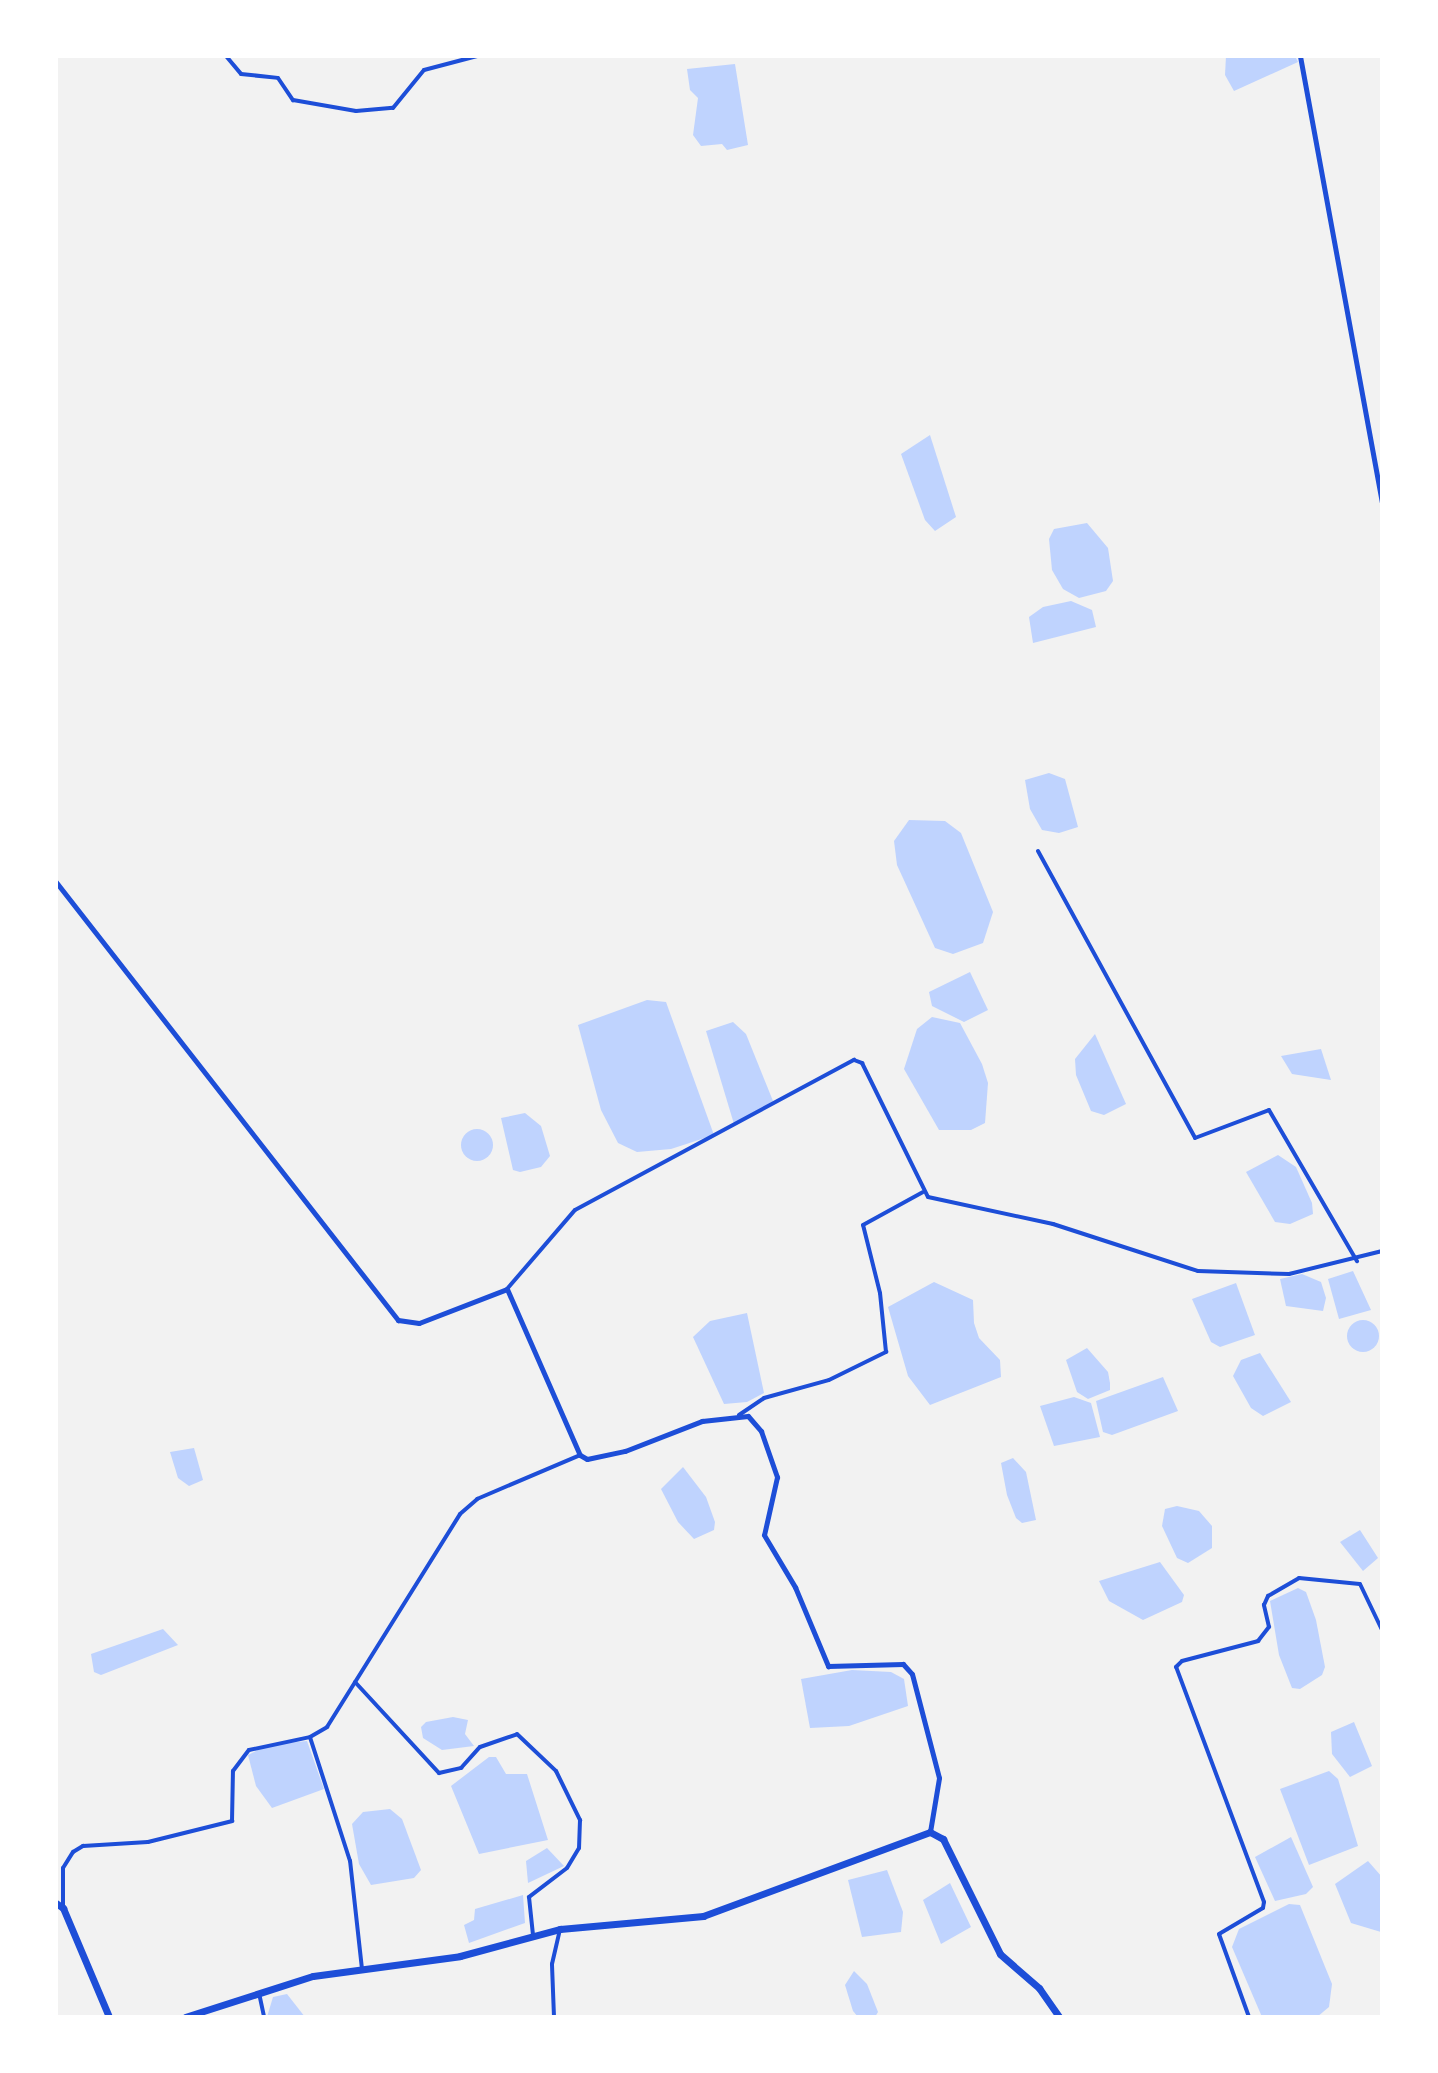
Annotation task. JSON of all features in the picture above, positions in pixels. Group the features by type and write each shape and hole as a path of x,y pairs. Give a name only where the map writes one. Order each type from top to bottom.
{"highway":[{"path":"185,2017 313,1976 460,1956 560,1929 703,1916 930,1832 943,1839 1000,1954 1039,1988 1059,2017"},
{"path":"60,1906 109,2017"}],"street":[{"path":"226,56 241,74 278,78 293,100 356,111 393,108 424,70 477,56"},
{"path":"1300,56 1382,503"},
{"path":"1038,851 1195,1138 1269,1110 1357,1261"},
{"path":"56,882 398,1320 419,1323 507,1289 575,1210 660,1162 727,1133 854,1060 862,1063 923,1192 935,1199 1053,1224 1198,1271 1289,1274 1357,1261 1382,1251"},
{"path":"739,1415 764,1398 829,1380 886,1352 880,1293 863,1225 923,1192"},
{"path":"507,1289 580,1455 595,1461 702,1421 739,1415 748,1416 761,1431 777,1477 764,1535 795,1587 828,1666 903,1664 912,1674 939,1778 930,1832"},
{"path":"60,1906 63,1868 73,1852 162,1840 232,1821 233,1771 249,1750 310,1737 327,1727 460,1514 477,1499 580,1455"},
{"path":"1249,2017 1219,1934 1263,1908 1264,1902 1176,1667 1182,1661 1258,1641 1269,1627 1264,1605 1268,1596 1299,1578 1360,1584 1382,1630"},
{"path":"355,1682 439,1773 461,1768 480,1747 517,1734 556,1771 580,1820 579,1848 567,1868 529,1897 533,1935"},
{"path":"310,1737 350,1861 362,1970"},
{"path":"554,2017 552,1964 560,1929"},
{"path":"259,1993 264,2017"}],"water":[{"path":"1226,56 1295,56 1298,62 1234,91 1225,75"},
{"path":"735,64 748,145 727,150 722,144 701,146 693,135 698,98 690,90 687,69"},
{"path":"930,435 956,517 935,531 925,520 901,454"},
{"path":"1087,523 1108,548 1113,581 1106,591 1079,598 1063,589 1052,570 1049,539 1054,529"},
{"path":"1071,601 1092,610 1096,627 1033,643 1029,617 1043,607"},
{"path":"1049,773 1065,779 1078,827 1059,833 1042,830 1030,809 1025,780"},
{"path":"909,820 945,821 961,833 993,912 983,943 953,954 935,948 897,865 894,841"},
{"path":"970,972 988,1010 964,1022 932,1006 929,992"},
{"path":"647,1000 666,1002 714,1135 671,1149 637,1152 618,1143 601,1110 578,1025"},
{"path":"932,1017 960,1023 982,1064 988,1083 985,1123 971,1130 939,1130 904,1069 917,1029"},
{"path":"733,1022 746,1034 773,1101 734,1124 706,1031"},
{"path":"1095,1034 1126,1104 1104,1115 1091,1111 1076,1075 1075,1059"},
{"path":"1321,1049 1331,1080 1292,1074 1281,1056"},
{"path":"525,1113 541,1126 550,1156 541,1167 520,1172 513,1170 501,1118"},
{"path":"477,1129 488,1134 493,1145 488,1156 477,1161 466,1156 461,1145 466,1134"},
{"path":"1278,1155 1296,1167 1312,1203 1313,1214 1290,1224 1275,1222 1246,1172"},
{"path":"1353,1271 1371,1310 1339,1319 1328,1279"},
{"path":"1302,1274 1321,1282 1326,1298 1323,1311 1286,1306 1280,1279"},
{"path":"934,1282 973,1300 974,1323 979,1338 1000,1360 1001,1377 930,1405 908,1376 888,1307"},
{"path":"1236,1283 1255,1335 1220,1347 1211,1342 1192,1299"},
{"path":"747,1313 764,1393 747,1402 724,1404 693,1337 710,1321"},
{"path":"1363,1320 1375,1324 1379,1336 1375,1348 1363,1352 1351,1348 1347,1336 1351,1324"},
{"path":"1087,1348 1108,1372 1110,1383 1110,1390 1088,1399 1077,1392 1066,1360"},
{"path":"1260,1353 1291,1402 1263,1416 1251,1408 1233,1376 1241,1360"},
{"path":"1163,1377 1178,1411 1112,1435 1103,1432 1096,1401"},
{"path":"1074,1397 1091,1403 1100,1437 1054,1446 1040,1406"},
{"path":"194,1448 203,1480 189,1486 178,1478 170,1452"},
{"path":"1013,1458 1026,1472 1036,1520 1022,1523 1016,1518 1007,1495 1001,1463"},
{"path":"683,1467 706,1497 715,1522 714,1530 694,1539 678,1522 661,1489"},
{"path":"1177,1506 1199,1511 1212,1526 1212,1548 1188,1563 1177,1558 1162,1526 1165,1509"},
{"path":"1360,1530 1378,1558 1363,1571 1340,1542"},
{"path":"1160,1562 1184,1595 1182,1602 1143,1620 1109,1601 1099,1581"},
{"path":"1298,1588 1306,1592 1316,1620 1325,1667 1322,1675 1300,1689 1292,1688 1279,1655 1270,1601"},
{"path":"163,1629 178,1645 101,1675 94,1672 91,1654"},
{"path":"852,1670 891,1672 904,1679 908,1706 849,1726 810,1728 801,1679"},
{"path":"453,1717 468,1720 465,1734 474,1746 442,1750 423,1738 421,1727 426,1722"},
{"path":"1354,1722 1372,1766 1350,1777 1332,1754 1331,1732"},
{"path":"307,1741 324,1789 272,1808 256,1786 248,1755 268,1745"},
{"path":"489,1757 496,1757 506,1774 527,1774 548,1840 479,1854 451,1786"},
{"path":"1329,1771 1338,1779 1358,1846 1309,1865 1280,1789"},
{"path":"390,1809 402,1819 421,1870 414,1878 371,1885 359,1864 352,1824 363,1812"},
{"path":"1291,1837 1313,1887 1306,1894 1275,1901 1255,1857"},
{"path":"547,1848 564,1866 528,1883 526,1861"},
{"path":"1368,1861 1382,1877 1381,1932 1351,1923 1335,1884"},
{"path":"887,1870 903,1912 901,1932 862,1937 848,1880"},
{"path":"950,1883 971,1927 941,1944 923,1900"},
{"path":"523,1895 525,1923 469,1943 464,1925 474,1920 475,1909"},
{"path":"1289,1904 1300,1905 1332,1984 1329,2007 1317,2017 1262,2017 1232,1947 1239,1929"},
{"path":"854,1971 867,1984 878,2012 875,2017 858,2017 853,2011 845,1985"},
{"path":"287,1994 305,2017 267,2017 273,1997"}]}
